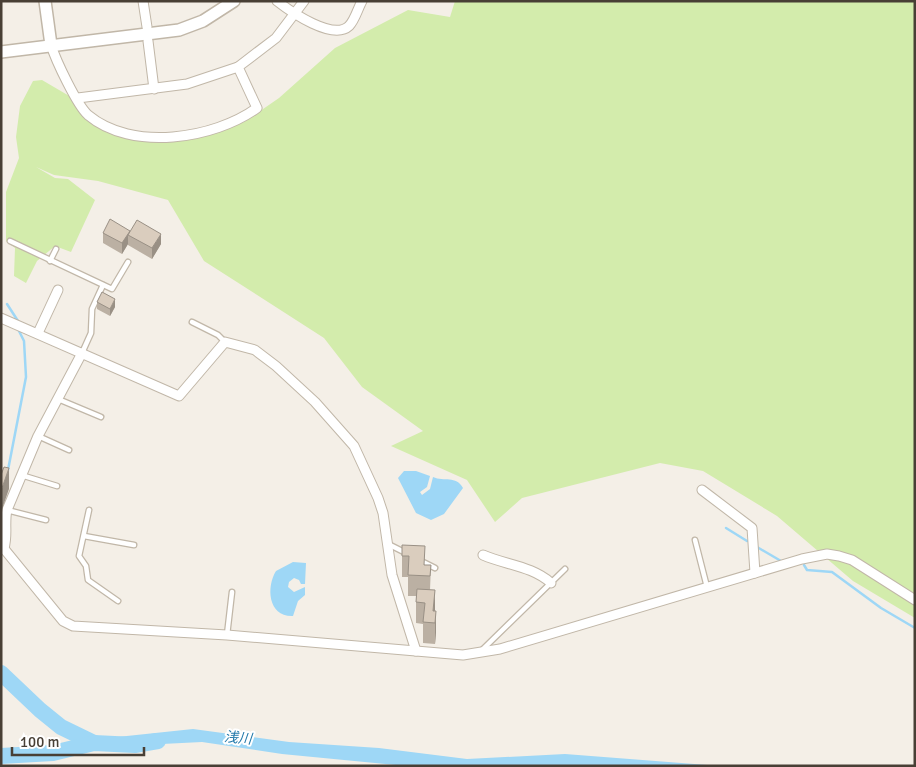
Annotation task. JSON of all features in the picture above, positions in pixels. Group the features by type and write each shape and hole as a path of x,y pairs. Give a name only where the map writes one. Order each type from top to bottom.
{"street":[{"path":"45,1 51,45 58,66 88,115 118,130 144,138 192,134 245,117 257,108 238,67"},
{"path":"143,1 147,27"},
{"path":"1,52 179,30 204,22 234,1"},
{"path":"277,1 296,16 331,30 340,30 349,26 362,1"},
{"path":"78,98 188,84 238,67 276,38 296,16 304,1"},
{"path":"148,41 154,89"},
{"path":"38,333 58,290"},
{"path":"1,318 179,396 225,342 254,350 276,366 344,434 357,453 378,498 385,523 397,592 416,650"},
{"path":"82,353 38,436 6,510 7,539 3,546 68,624 463,655 479,653 597,621 802,559 827,554 852,560 915,600"},
{"path":"702,490 752,528 755,573"},
{"path":"483,555 502,564 541,574 551,583"}],"lane":[{"path":"10,241 112,289 128,262"},
{"path":"50,261 56,249"},
{"path":"82,353 91,333 92,309 103,286"},
{"path":"192,322 218,335 225,342"},
{"path":"58,398 101,417"},
{"path":"38,436 69,450"},
{"path":"21,475 57,486"},
{"path":"6,510 46,520"},
{"path":"90,510 79,556 86,566 88,580 118,601"},
{"path":"84,536 134,545"},
{"path":"695,540 707,587"},
{"path":"387,543 435,568"},
{"path":"479,653 565,569"},
{"path":"227,635 232,592"}],"green space":[{"path":"455,1 915,1 915,618 853,581 777,516 703,471 660,463 522,498 495,522 467,480 391,446 423,431 362,387 324,338 204,261 168,200 98,181 54,175 36,167 55,178 68,179 95,200 71,252 55,246 37,261 26,283 14,276 15,248 6,241 6,192 19,158 16,137 20,106 33,81 42,80 71,97 86,120 116,135 146,142 192,138 244,122 279,98 335,48 408,10 450,17"}],"water":[{"path":"404,471 416,471 430,476 427,487 420,492 422,495 430,489 433,477 453,480 463,488 444,514 431,520 416,513 398,478"},
{"path":"293,562 306,563 305,584 301,584 299,580 294,578 289,582 288,587 294,592 305,587 305,595 298,601 293,616 278,612 271,600 270,593 276,571"},
{"path":"193,729 289,742 379,748 467,759 565,754 720,766 406,766 282,754 202,742 82,748 89,740"}],"building":[{"path":"110,219 130,231 122,243 103,233"},
{"path":"137,220 161,234 152,248 128,235"},
{"path":"102,292 115,299 110,309 97,302"},
{"path":"4,467 9,468 1,491 1,475"},
{"path":"402,545 425,546 424,565 431,565 430,576 408,575 409,556 402,556"},
{"path":"417,589 435,590 433,611 436,611 435,623 423,622 425,603 416,602"}],"waterway":[{"path":"7,304 18,321"},
{"path":"8,470 26,377 24,341 18,329"},
{"path":"726,528 747,541"},
{"path":"757,547 781,561"},
{"path":"804,565 807,570 832,572 881,608 915,628"},
{"path":"1,673 61,727 94,743"},
{"name":"浅川","path":"1,756 53,753 94,743 135,745 158,741"}]}
